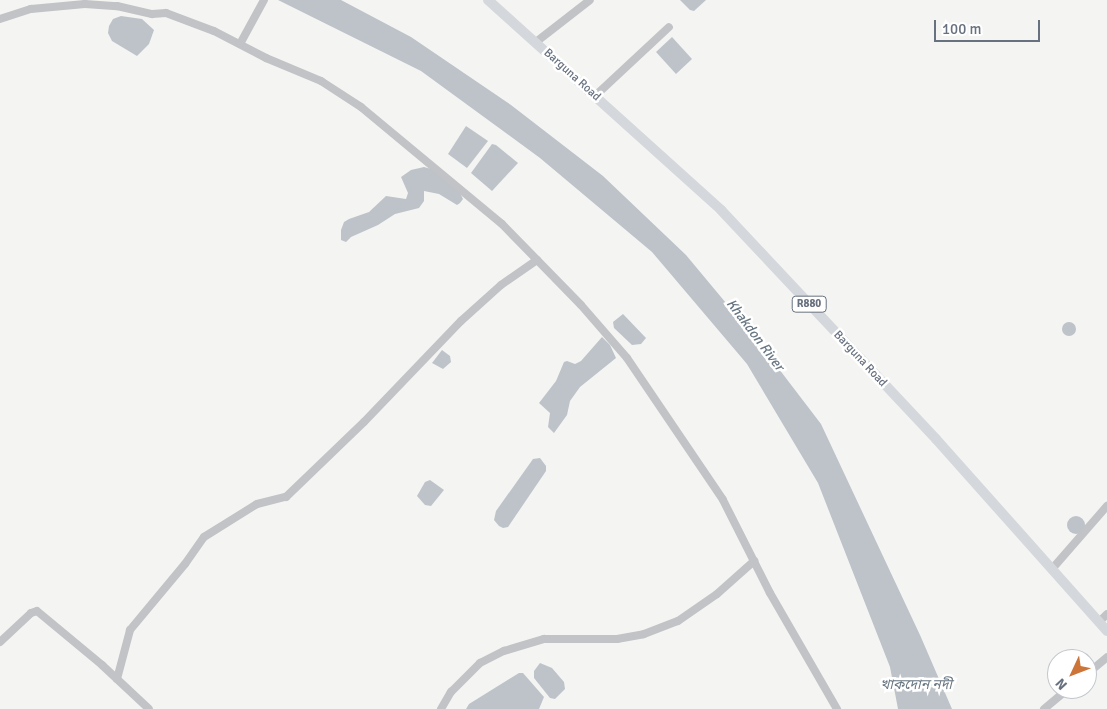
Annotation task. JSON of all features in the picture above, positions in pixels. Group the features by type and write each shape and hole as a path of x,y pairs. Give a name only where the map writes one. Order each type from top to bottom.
{"main road":[{"name":"Barguna Road","path":"488,0 721,210 936,440 1107,631"}],"street":[{"path":"240,44 264,0"},
{"path":"536,42 590,0"},
{"path":"0,18 31,8 85,4 116,6 152,14 166,12 184,18 320,81 361,107 502,224 627,358 723,500 770,593 837,709"},
{"path":"596,96 669,27"},
{"path":"117,679 130,630 204,537 257,504 286,497 364,422 461,321 501,285 536,260"},
{"path":"1052,570 1107,506"},
{"path":"441,709 451,692 480,663 504,651 544,639 617,639 644,634 678,621 717,594 754,561"},
{"path":"0,642 34,610 37,611 117,679 149,709"},
{"path":"1099,622 1107,614"},
{"path":"1097,666 1107,657"},
{"path":"1044,709 1056,699"}],"water":[{"name":"খাকদোন নদী","path":"278,0 341,0 411,37 511,105 603,176 686,255 756,339 821,424 920,635 952,709 898,709 890,667 818,483 747,364 652,252 540,158 421,71"},
{"path":"680,0 706,0 694,11 690,10"},
{"path":"121,16 142,19 154,30 149,44 137,56 112,41 108,33 113,19"},
{"path":"672,37 692,59 676,74 656,52"},
{"path":"466,126 488,141 467,168 448,154"},
{"path":"492,144 496,145 518,163 492,191 471,173"},
{"path":"424,167 431,169 460,193 463,199 460,203 457,205 439,194 424,191 424,201 419,208 395,214 378,225 351,237 346,242 341,240 341,230 344,222 369,212 386,196 406,199 408,193 401,177 411,170"},
{"path":"623,314 646,338 641,344 632,345 614,328 613,322"},
{"path":"1066,322 1072,322 1076,329 1072,336 1066,336 1062,332 1062,326"},
{"path":"602,337 610,345 616,358 580,387 570,401 567,415 554,433 548,427 550,413 539,403 556,381 564,362 567,361 575,364 581,361"},
{"path":"442,350 450,356 451,362 443,369 432,363"},
{"path":"540,458 546,466 546,471 508,527 503,528 499,526 494,520 496,511 533,459"},
{"path":"430,480 444,490 431,506 425,505 417,496 425,482"},
{"path":"1076,516 1082,519 1085,525 1082,531 1076,534 1070,531 1067,525 1070,519"},
{"path":"540,663 552,668 564,682 565,689 555,699 550,698 534,678 534,671"},
{"path":"519,673 523,673 544,697 539,709 466,709 469,704"}],"water label":[{"name":"Khakdon River","path":"755,335"}]}
